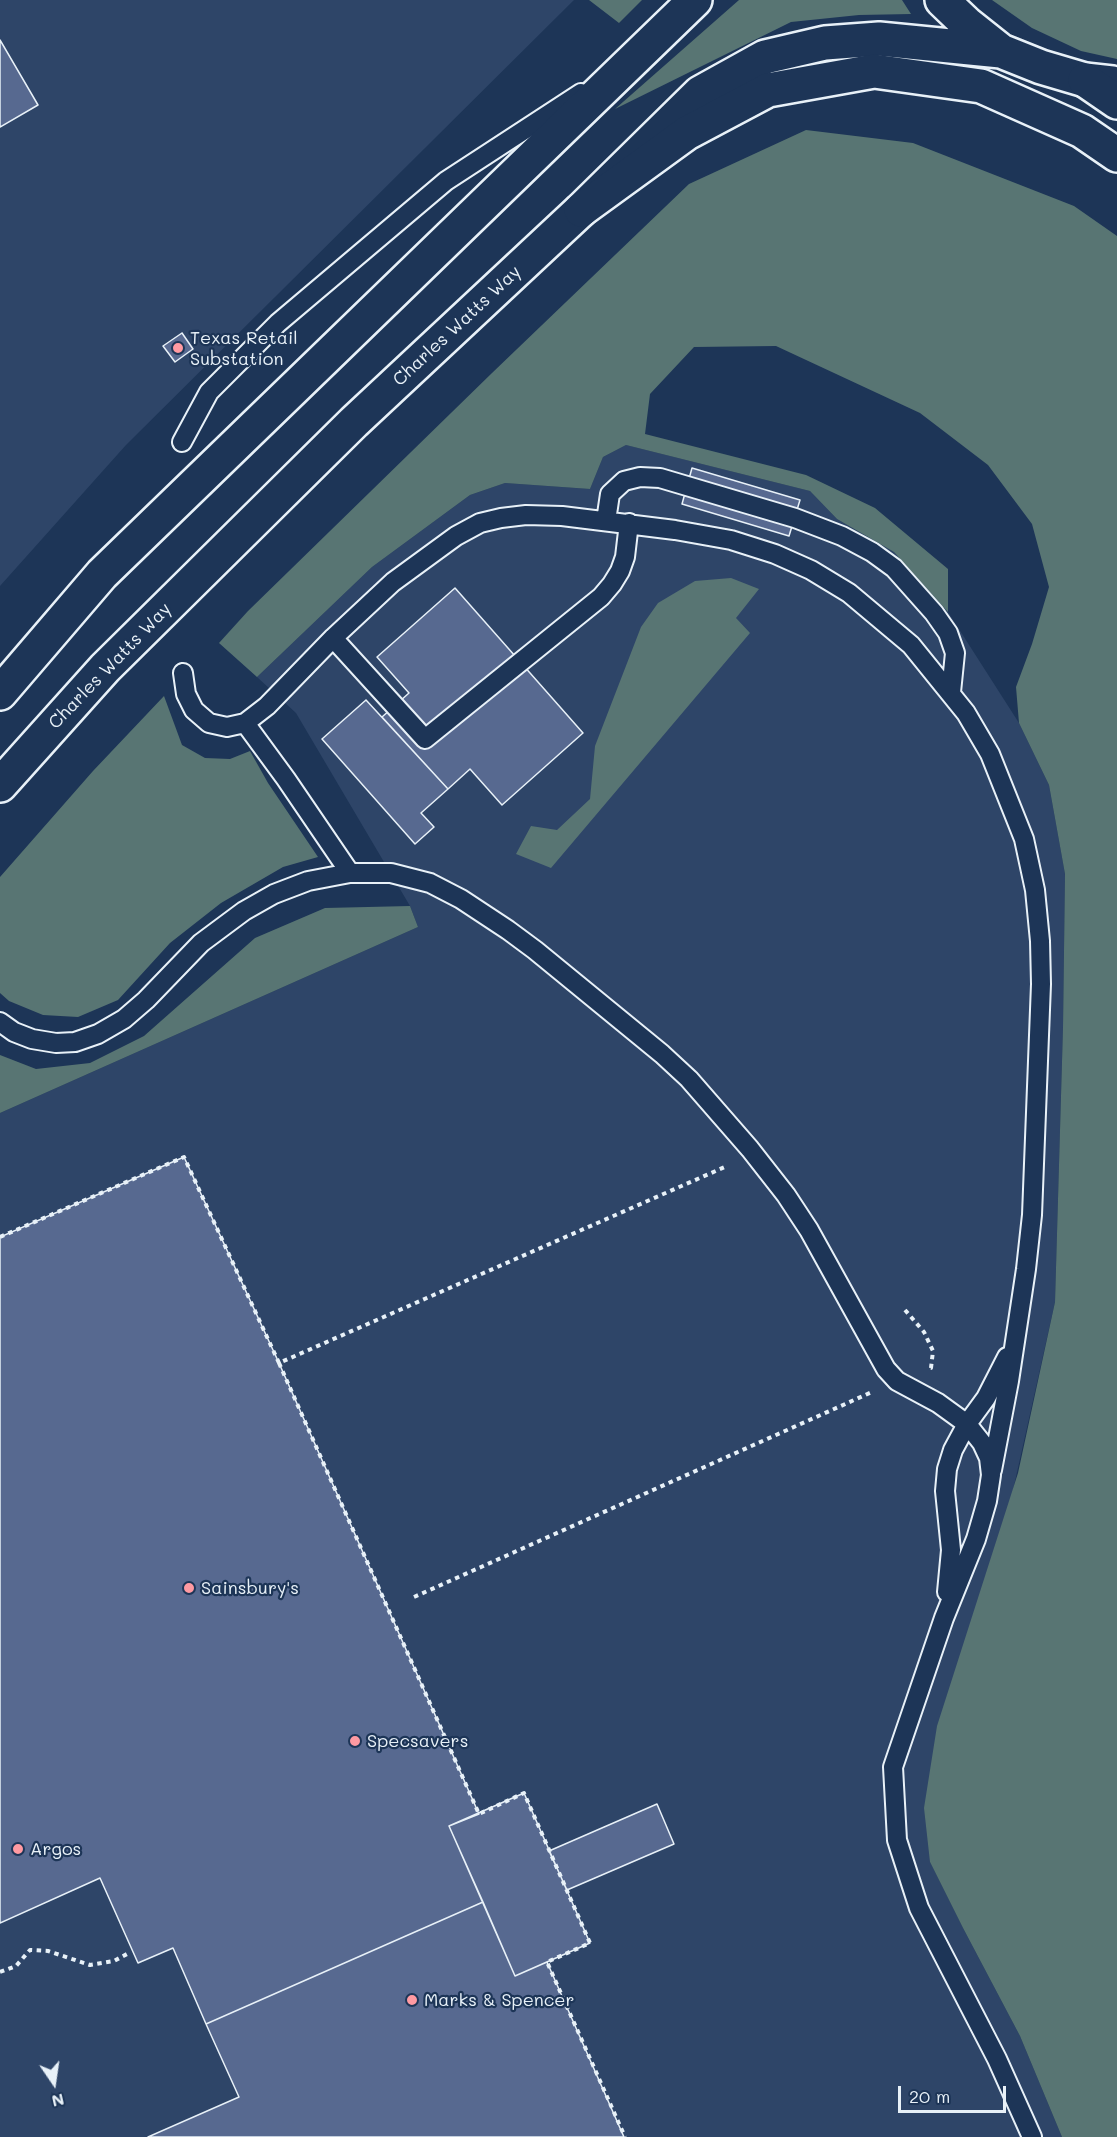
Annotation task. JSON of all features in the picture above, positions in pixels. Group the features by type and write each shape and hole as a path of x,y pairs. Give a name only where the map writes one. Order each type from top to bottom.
{"main road":[{"path":"2,689 102,574 695,0"},
{"path":"942,0 967,24 1001,51 1041,67 1085,80 1117,84"},
{"name":"Charles Watts Way","path":"0,785 105,668 354,422 581,210 700,93 765,57 825,43 879,39 1001,51"},
{"path":"581,210 687,133 768,90 874,71 981,86 1082,131 1117,155"},
{"path":"1085,80 1117,102"}],"lane":[{"path":"182,442 209,392 278,323 446,181 638,56"},
{"path":"606,521 610,494 624,481 640,477 660,478 795,518 842,536 872,552 894,568 934,613 948,633 955,653 951,692"},
{"path":"183,673 186,694 194,710 209,723 227,727 245,723 267,706 333,638 393,582 456,536 480,523 526,515 629,523 731,540 775,554 811,570 849,593 911,645 951,692 990,754 1024,839 1035,890 1041,984 1032,1215 1021,1304 987,1501 893,1767 897,1840 920,1908 997,2059 1032,2137"},
{"path":"333,638 425,739 601,597 620,571 625,557 629,523"},
{"path":"245,723 350,873"},
{"path":"0,1022 14,1032 32,1039 56,1043 75,1042 98,1034 124,1019 153,993 201,943 244,911 274,894 308,881 350,873 391,873 430,883 461,899 536,950 689,1079 750,1149 786,1195 809,1230 877,1355 897,1381 938,1403 967,1424 989,1458 992,1475"},
{"path":"944,1618 951,1550 945,1491 947,1469 953,1450 967,1424 986,1398 1010,1350 1021,1304"}],"path":[{"path":"279,1363 726,1167 750,1149"},
{"path":"0,1237 184,1157 279,1363 479,1814 524,1793 590,1943 547,1962 625,2137"},
{"path":"414,1598 897,1381 931,1368 933,1351 924,1332 905,1310"},
{"path":"0,1972 16,1966 30,1950 48,1951 90,1965 114,1961 127,1954"}],"shaded area":[{"path":"0,0 574,0 126,445 0,586"},
{"path":"626,445 810,491 837,519 894,552 948,612 1019,723 1049,785 1065,874 1055,1302 930,1862 1020,2036 1062,2137 0,2137 0,1113 418,927 410,906 296,713 257,677 372,567 470,495 505,483 590,489 603,457"}],"green space":[{"path":"589,0 642,0 619,23"},
{"path":"739,0 902,0 911,14 859,15 791,22 615,109"},
{"path":"992,0 1117,0 1117,59 1081,51 1032,28"},
{"path":"806,130 913,143 1074,206 1117,236 1117,2137 1062,2137 1020,2036 930,1862 924,1808 937,1726 1018,1473 1055,1302 1065,874 1049,785 1019,723 1016,687 1049,587 1032,524 988,465 920,413 776,346 694,347 650,394 645,434 806,475 875,508 948,569 948,612 894,552 837,519 810,491 626,445 603,457 590,489 505,483 470,495 372,567 257,677 219,643 248,611 689,184"},
{"path":"731,578 759,589 736,618 750,633 551,868 516,854 531,826 557,830 590,799 595,746 641,627 658,603 695,581"},
{"path":"164,696 182,745 205,758 230,759 250,751 268,783 318,857 283,867 221,903 170,943 118,1000 78,1017 43,1015 9,1001 0,993 0,877 93,771"},
{"path":"410,906 418,927 0,1113 0,1055 36,1069 90,1063 144,1036 255,938 325,908"}],"building":[{"path":"0,40 38,105 0,127"},
{"name":"Texas Retail Substation","path":"182,333 193,349 175,362 163,346"},
{"path":"692,468 800,500 789,536 682,504"},
{"path":"455,588 583,733 502,805 470,769 448,789 382,717 409,693 377,657"},
{"path":"366,700 448,789 421,813 434,827 415,844 322,739"},
{"name":"Sainsbury's","path":"184,1157 279,1363 479,1814 449,1826 483,1902 206,2024 173,1948 138,1963 100,1878 0,1923 0,1237"},
{"path":"524,1793 590,1943 515,1976 449,1826"},
{"path":"657,1804 674,1844 567,1890 549,1851"},
{"name":"Marks & Spencer","path":"483,1902 515,1976 547,1962 624,2137 148,2137 239,2097 206,2024"}],"place":[{"name":"Texas Retail Substation","path":"178,348"},
{"name":"Sainsbury's","path":"189,1588"},
{"name":"Specsavers","path":"355,1741"},
{"name":"Argos","path":"18,1849"},
{"name":"Marks & Spencer","path":"412,2000"}]}
